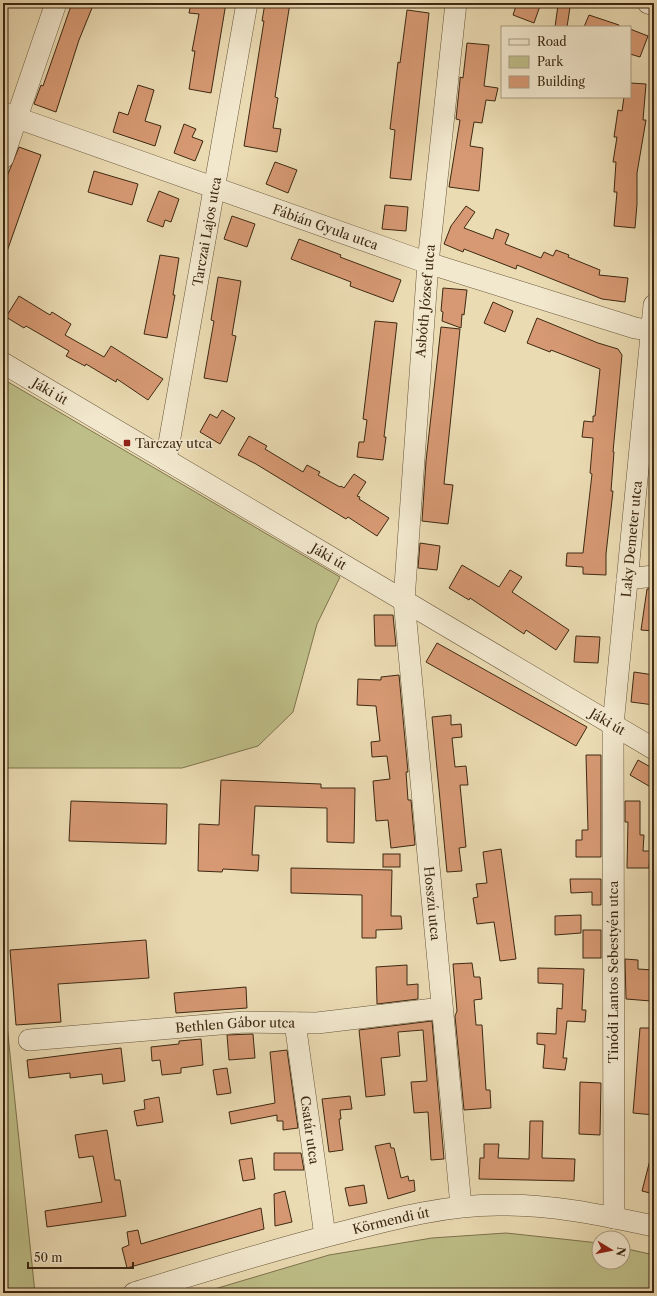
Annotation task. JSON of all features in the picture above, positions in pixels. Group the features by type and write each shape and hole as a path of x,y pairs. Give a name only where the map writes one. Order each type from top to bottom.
{"street":[{"path":"3,158 10,115 56,3"},
{"name":"Tarczai Lajos utca","path":"166,460 248,3"},
{"name":"Asbóth József utca","path":"404,600 428,263 456,3"},
{"path":"648,3 654,5"},
{"name":"Fábián Gyula utca","path":"10,115 428,263 635,328 653,331"},
{"name":"Laky Demeter utca","path":"613,725 653,331 654,305"},
{"name":"Jáki út","path":"3,363 654,749"},
{"path":"627,579 654,576"},
{"name":"Hosszú utca","path":"404,600 461,1206"},
{"name":"Tinódi Lantos Sebestyén utca","path":"613,725 614,1218"},
{"name":"Bethlen Gábor utca","path":"29,1040 244,1022 317,1022 442,1008"},
{"name":"Csatár utca","path":"295,1023 325,1236"},
{"name":"Körmendi út","path":"134,1293 240,1260 325,1236 421,1213 461,1206 531,1205 562,1208 654,1226"}],"green space":[{"path":"3,379 340,577 317,624 293,712 258,746 182,768 3,768"},
{"path":"3,987 35,1293 5,1293 3,1270"},
{"path":"506,1233 591,1242 591,1270 631,1270 631,1250 654,1255 654,1293 201,1293 329,1255 432,1238"}],"building":[{"path":"72,3 94,3 79,40 56,112 34,104 41,85 43,86"},
{"path":"191,3 226,3 211,93 189,89 195,51 192,51 199,14 189,13"},
{"path":"265,3 290,3 275,97 278,98 273,128 281,129 277,152 244,146 264,21 262,21"},
{"path":"517,3 541,3 534,23 513,15"},
{"path":"558,5 570,7 567,26 555,26"},
{"path":"407,10 429,13 411,180 390,178 395,130 390,129 398,62 400,63"},
{"path":"589,15 619,25 619,26 584,26"},
{"path":"631,29 648,36 640,57 631,54"},
{"path":"467,43 489,45 484,86 498,88 495,101 486,100 482,123 474,122 470,146 483,148 479,191 449,187 460,120 456,119 460,77 463,78"},
{"path":"631,83 646,84 643,120 646,120 637,173 635,228 614,226 617,192 614,192 616,162 613,162 617,137 614,137 618,110 622,111 624,98 631,98"},
{"path":"138,85 154,90 145,121 161,126 155,146 113,132 119,112 128,115"},
{"path":"184,124 196,129 192,137 203,141 195,161 174,153"},
{"path":"19,147 41,155 5,257 3,257 3,186"},
{"path":"275,162 297,170 288,193 266,184"},
{"path":"94,171 138,184 132,205 88,192"},
{"path":"159,191 179,199 171,222 165,220 163,227 147,221"},
{"path":"385,205 408,207 406,231 382,229"},
{"path":"466,206 475,212 464,228 493,239 496,229 509,234 505,244 541,258 544,252 553,256 556,250 569,255 568,257 600,270 599,275 628,278 625,302 602,299 517,265 516,269 464,249 463,252 444,244 451,226"},
{"path":"232,216 255,224 247,247 224,239"},
{"path":"299,239 341,255 340,257 401,280 393,302 350,286 351,282 291,259"},
{"path":"160,255 179,258 173,295 175,295 167,338 144,334"},
{"path":"218,277 241,281 232,335 236,336 227,382 204,378 214,321 211,320"},
{"path":"443,288 467,290 461,328 442,321 443,312 441,311"},
{"path":"19,296 50,315 52,312 71,324 65,335 104,357 111,346 163,379 148,400 117,379 116,382 86,364 85,366 66,356 69,351 26,326 24,328 6,317"},
{"path":"493,302 513,311 505,332 484,323"},
{"path":"537,318 598,343 618,349 622,355 613,452 611,491 613,491 606,554 606,575 583,574 583,567 566,566 567,553 583,553 592,474 590,473 593,438 582,437 584,421 593,422 593,416 595,416 600,369 551,350 550,352 527,343"},
{"path":"375,321 397,323 384,437 386,437 383,460 357,457 359,442 364,442 367,420 363,419"},
{"path":"441,327 460,329 444,484 453,485 448,524 422,521 426,461"},
{"path":"222,410 235,418 220,444 200,432 210,414 217,418"},
{"path":"249,436 267,446 265,449 303,472 307,465 320,472 318,475 340,487 341,486 344,488 354,474 366,482 357,496 360,497 359,499 389,518 377,536 348,517 346,519 256,464 238,455"},
{"path":"420,543 440,546 437,570 418,568"},
{"path":"462,565 499,587 510,570 522,577 512,592 569,630 556,650 526,630 524,634 470,598 469,600 449,588"},
{"path":"654,588 654,631 641,630 647,589"},
{"path":"374,615 393,615 396,646 375,646"},
{"path":"576,636 600,637 598,663 574,662"},
{"path":"437,643 587,727 576,746 426,662"},
{"path":"634,672 654,675 654,705 631,702"},
{"path":"399,675 408,772 406,772 408,800 411,800 415,845 391,848 388,820 376,821 373,781 390,779 387,756 372,757 371,742 380,741 376,706 357,705 358,679 381,680 381,677"},
{"path":"451,715 451,725 461,724 462,737 452,738 455,767 466,766 468,785 460,785 466,847 459,848 462,871 447,872 432,717"},
{"path":"586,755 601,755 601,857 576,857 576,840 582,840 582,830 588,830"},
{"path":"638,760 654,769 654,789 630,775"},
{"path":"221,780 321,784 321,788 355,788 354,843 327,842 327,808 255,806 252,855 259,855 258,871 223,869 222,872 198,871 199,824 219,825"},
{"path":"71,801 167,804 166,844 69,841"},
{"path":"625,801 640,801 640,835 644,835 643,851 650,851 649,868 627,868 628,822 625,822"},
{"path":"501,849 516,959 500,961 494,922 477,924 473,898 478,897 476,884 487,883 483,852"},
{"path":"383,854 400,854 400,867 383,867"},
{"path":"291,868 392,870 391,916 401,916 402,929 376,930 376,938 362,938 362,895 291,893"},
{"path":"570,879 601,879 601,905 592,905 592,892 571,893"},
{"path":"581,915 581,933 555,935 555,916"},
{"path":"583,930 601,930 601,958 583,958"},
{"path":"146,940 149,978 58,984 61,1022 16,1025 10,950"},
{"path":"625,959 638,960 638,969 653,970 651,1001 626,999"},
{"path":"472,963 474,977 480,977 482,999 474,1000 476,1025 482,1025 486,1090 490,1090 491,1108 464,1110 455,1016 457,1011 453,964"},
{"path":"407,965 407,985 418,984 418,999 377,1004 376,967"},
{"path":"538,968 584,969 582,1010 586,1010 585,1022 567,1021 563,1058 567,1058 565,1070 543,1068 545,1045 537,1044 537,1033 556,1034 557,1008 562,1009 563,984 538,983"},
{"path":"246,987 247,1008 176,1013 174,993"},
{"path":"432,1021 444,1159 431,1160 428,1112 414,1113 411,1082 427,1081 423,1030 398,1032 400,1056 381,1058 385,1095 366,1097 359,1030"},
{"path":"640,1028 654,1028 654,1115 633,1113"},
{"path":"253,1034 255,1058 229,1060 227,1035"},
{"path":"201,1039 203,1065 181,1068 181,1073 162,1075 160,1060 152,1061 151,1047 179,1044 179,1041"},
{"path":"121,1048 125,1081 103,1084 102,1074 70,1078 70,1073 29,1078 27,1060"},
{"path":"287,1050 298,1128 283,1130 283,1121 277,1121 277,1115 231,1124 229,1112 275,1103 270,1052"},
{"path":"227,1068 231,1093 217,1095 213,1070"},
{"path":"580,1082 601,1083 600,1135 579,1134"},
{"path":"350,1096 352,1109 340,1110 341,1119 339,1119 343,1150 329,1152 322,1099"},
{"path":"159,1097 163,1122 137,1126 134,1111 145,1109 144,1100"},
{"path":"530,1121 543,1121 542,1158 575,1159 574,1181 479,1179 480,1158 484,1158 484,1144 499,1144 498,1158 529,1159"},
{"path":"107,1130 115,1180 120,1180 126,1216 47,1227 45,1211 102,1202 93,1156 79,1158 75,1135"},
{"path":"390,1143 391,1148 394,1148 401,1178 408,1176 409,1181 414,1180 415,1191 388,1199 375,1146"},
{"path":"274,1153 301,1153 304,1170 274,1170"},
{"path":"252,1158 255,1179 243,1181 239,1160"},
{"path":"650,1160 654,1161 654,1194 642,1191"},
{"path":"364,1185 367,1203 349,1206 345,1188"},
{"path":"285,1191 292,1222 275,1226 274,1194"},
{"path":"261,1208 264,1229 127,1268 122,1248 129,1245 127,1232 138,1230 141,1244"}],"place":[{"name":"Tarczay utca","path":"127,443"}]}
